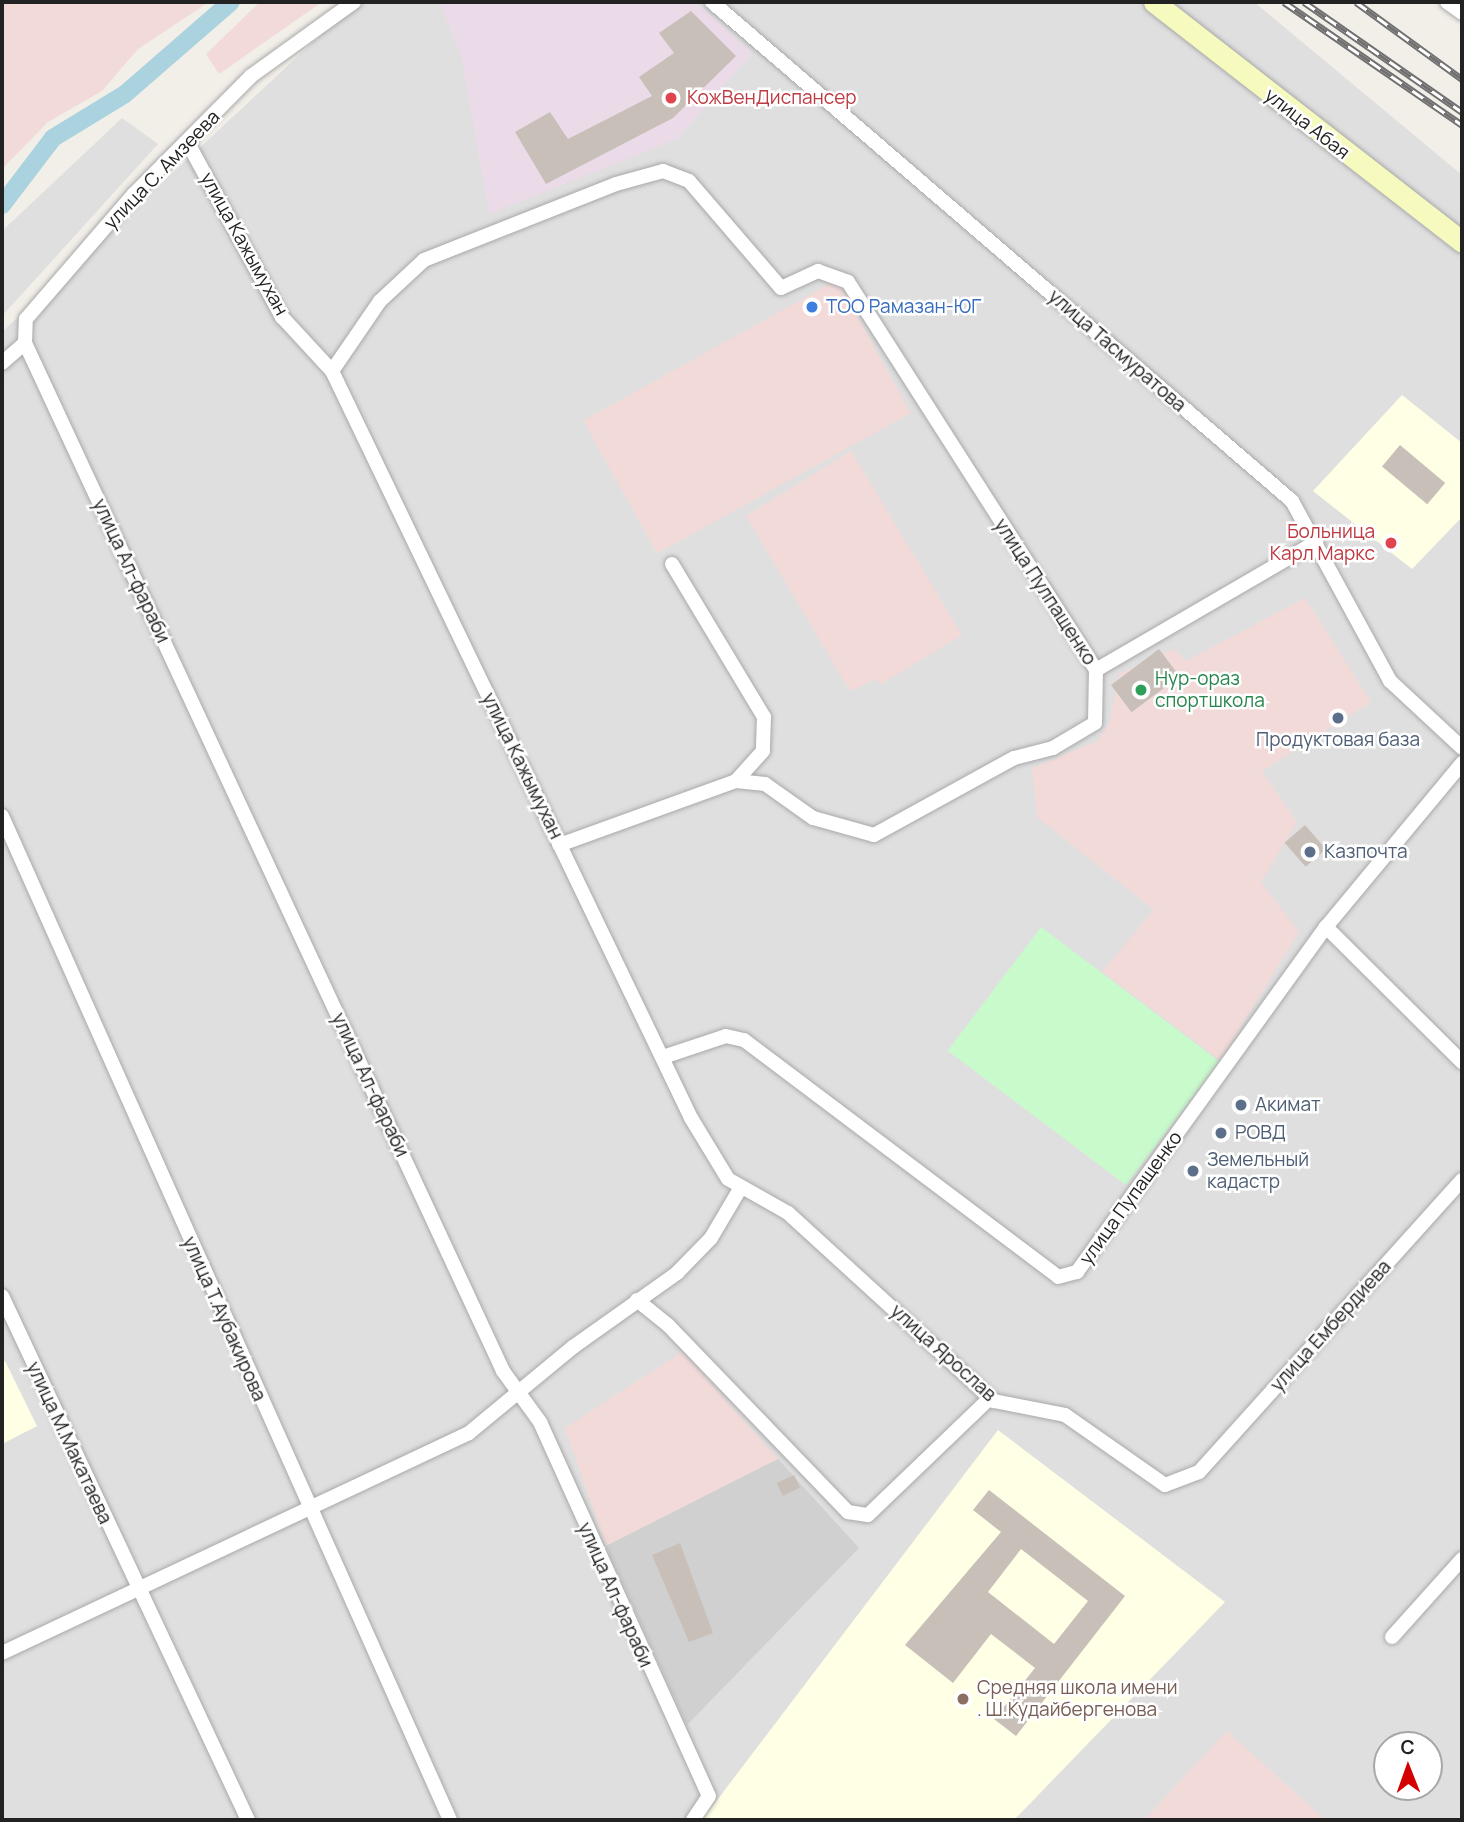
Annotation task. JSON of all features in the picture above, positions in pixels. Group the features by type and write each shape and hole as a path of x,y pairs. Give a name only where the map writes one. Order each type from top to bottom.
{"main road":[{"name":"улица Абая","path":"1154,2 1462,242"}],"street":[{"name":"улица С. Амзеева","path":"25,343 26,319 134,194 189,145 251,76 354,2"},
{"name":"улица Тасмуратова","path":"712,2 1292,501 1390,681 1462,748"},
{"path":"1447,2 1462,13"},
{"name":"улица Кажымухан","path":"189,145 282,317 332,371 559,845 716,1160"},
{"name":"улица Пулпащенко","path":"332,371 380,301 425,260 663,171 689,181 781,288 818,271 848,282 1096,670 1095,723 1053,748 1014,758 874,835 813,818 765,784 736,781"},
{"path":"2,363 25,343"},
{"name":"улица Ал-фараби","path":"25,343 517,1392 540,1422 709,1796 693,1820"},
{"path":"1096,670 1316,542"},
{"path":"559,845 736,781 763,751 764,717 671,564"},
{"name":"улица Пупащенко","path":"663,1057 726,1036 744,1040 1058,1277 1077,1272 1326,927 1462,762"},
{"name":"улица Т.Аубакирова","path":"2,816 309,1510 450,1820"},
{"path":"1326,927 1462,1062"},
{"name":"улица Ярослав","path":"716,1160 740,1189 788,1213 990,1398 1016,1410 1065,1415 1165,1485 1199,1472"},
{"name":"улица Ембердиева","path":"1199,1472 1462,1180"},
{"path":"2,1653 469,1433 517,1392 636,1300 677,1273 710,1238 740,1189"},
{"name":"улица М.Макатаева","path":"2,1296 136,1589 248,1820"},
{"path":"636,1300 668,1325 848,1512 868,1515 990,1398"},
{"path":"1392,1637 1462,1559"}],"shaded area":[{"path":"2,2 209,2 138,49 102,91 48,122 2,169"},
{"path":"260,2 322,2 219,74 206,54"},
{"path":"356,2 1254,2 1462,175 1462,1820 2,1820 2,332"},
{"name":"КожВенДиспансер","path":"439,2 696,2 752,53 677,139 489,214 461,54"},
{"path":"122,118 158,144 2,316 2,231"},
{"path":"837,280 911,413 657,554 583,421"},
{"path":"1402,395 1462,443 1462,517 1412,569 1313,491"},
{"path":"851,451 962,635 881,684 876,679 850,691 746,516"},
{"path":"1305,598 1371,702 1262,771 1297,822 1261,882 1299,932 1220,1060 1102,972 1154,910 1037,817 1032,768 1098,741 1110,722 1119,674 1174,649 1186,661"},
{"path":"682,1352 778,1459 606,1546 565,1428"},
{"path":"5,1361 37,1426 2,1444 2,1362"},
{"name":"Средняя школа имени . Ш.Кудайбергенова","path":"998,1430 1225,1602 1014,1820 702,1820"},
{"path":"778,1459 859,1548 687,1725 606,1546"},
{"path":"1227,1731 1325,1820 1144,1820"}],"green space":[{"path":"1041,927 1219,1061 1126,1185 948,1051"}],"building":[{"name":"КожВенДиспансер","path":"691,11 736,56 673,118 546,184 515,132 550,112 568,139 652,96 639,77 674,53 659,33"},
{"path":"1400,445 1445,483 1427,504 1382,466"},
{"path":"1159,649 1179,676 1132,712 1111,685"},
{"path":"1305,825 1326,849 1306,867 1285,843"},
{"path":"794,1475 800,1488 783,1496 777,1483"},
{"path":"989,1490 1125,1596 1016,1736 994,1719 1035,1668 991,1634 953,1683 905,1645 1001,1532 973,1510","holes":["1021,1549 1088,1601 1054,1644 988,1592"]},
{"path":"680,1543 713,1633 689,1642 652,1555"}],"waterway":[{"path":"2,205 53,138 125,94 231,2"}],"railway":[{"path":"1284,2 1462,125"},
{"path":"1304,2 1462,112"},
{"path":"1356,2 1462,79"}],"place":[{"name":"КожВенДиспансер","path":"671,98"},
{"name":"ТОО Рамазан-ЮГ","path":"812,307"},
{"name":"Больница Карл Маркс","path":"1391,543"},
{"name":"Нур-ораз спортшкола","path":"1141,690"},
{"name":"Продуктовая база","path":"1338,718"},
{"name":"Казпочта","path":"1310,852"},
{"name":"Акимат","path":"1241,1105"},
{"name":"РОВД","path":"1221,1133"},
{"name":"Земельный кадастр","path":"1193,1171"},
{"name":"Средняя школа имени . Ш.Кудайбергенова","path":"963,1699"}]}
